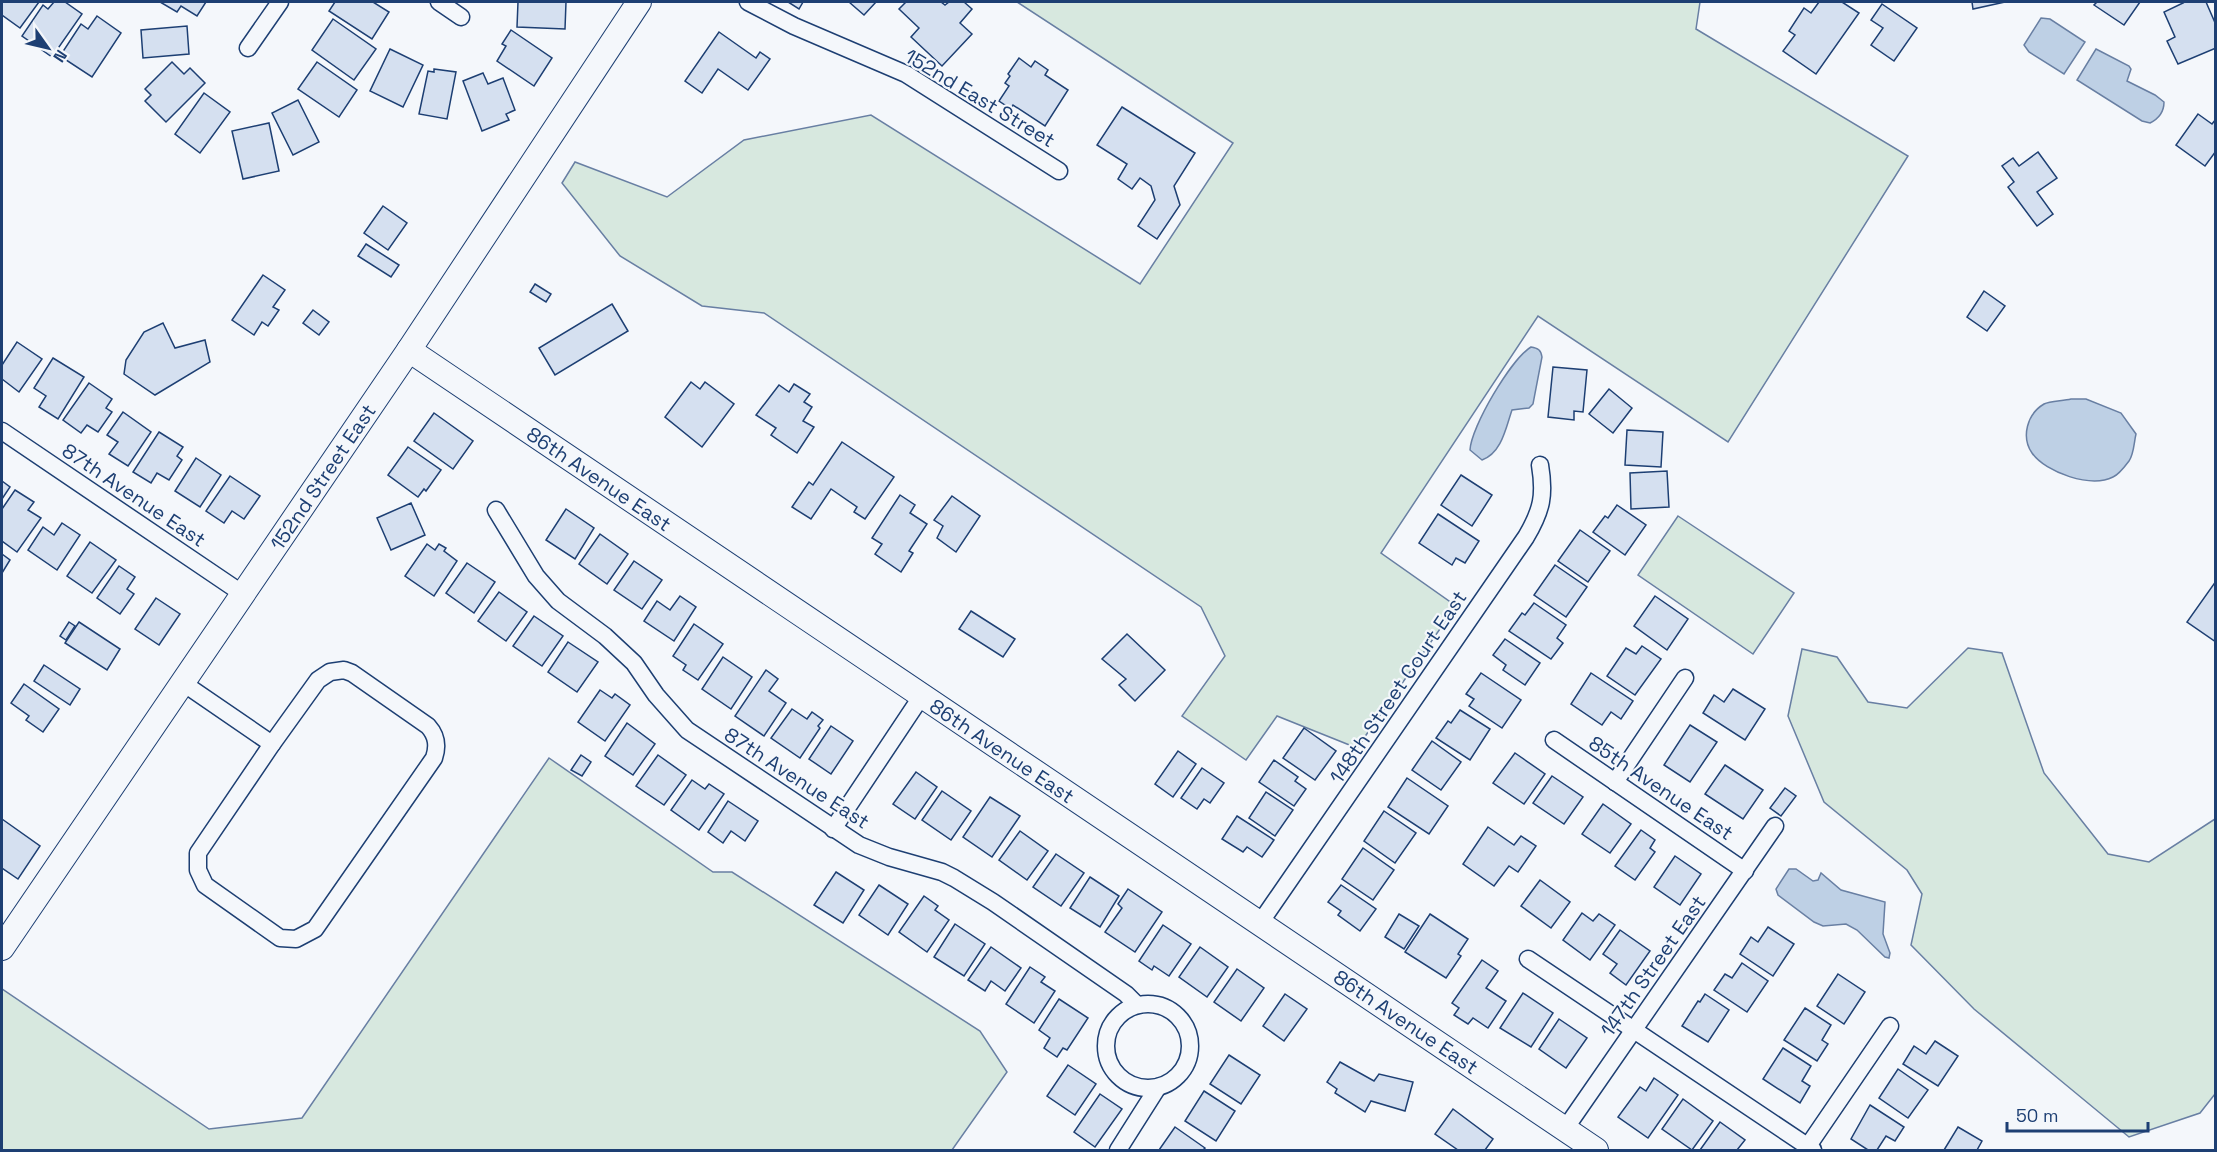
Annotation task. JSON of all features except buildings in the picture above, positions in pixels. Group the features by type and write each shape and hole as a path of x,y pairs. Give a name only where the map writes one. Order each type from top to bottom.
{"street":[{"path":"248,48 280,2"},
{"path":"439,2 461,16"},
{"name":"152nd Street East","path":"5,937 183,683 409,350 639,2"},
{"name":"152nd East Street","path":"748,2 794,26 906,74 1059,171"},
{"name":"86th Avenue East","path":"409,350 1596,1150"},
{"name":"87th Avenue East","path":"2,431 243,594"},
{"name":"148th Street Court East","path":"1260,923 1526,537 1543,501 1540,465"},
{"name":"87th Avenue East","path":"496,510 536,576 558,601 605,636 634,663 656,695 687,730 859,845 954,878 1117,987 1137,1005"},
{"path":"344,670 352,673 428,726 437,745 434,758 315,929 296,939 280,938 206,885 201,878 197,862 198,853 272,744 318,680 330,672 344,670"},
{"path":"1615,782 1685,678"},
{"path":"183,683 272,744"},
{"path":"833,829 921,697"},
{"name":"85th Avenue East","path":"1554,740 1745,871"},
{"name":"147th Street East","path":"1565,1129 1775,826"},
{"path":"1528,959 1810,1148 1890,1026"},
{"path":"1146,1003 1160,1005 1173,1011 1183,1020 1189,1032 1191,1046 1189,1060 1182,1072 1172,1082 1158,1087 1144,1088 1130,1085 1119,1077 1110,1065 1106,1052 1107,1038 1120,1014 1146,1003"},
{"path":"1118,1150 1158,1087"}],"shaded area":[{"path":"1017,2 1700,2 1696,29 1908,156 1728,442 1538,316 1381,553 1456,606 1357,748 1277,716 1246,760 1182,716 1225,656 1201,607 764,313 702,306 620,256 562,183 575,162 667,197 744,140 871,115 1140,284 1233,143"},
{"path":"1678,516 1794,593 1753,654 1638,575"},
{"path":"1968,648 2002,653 2044,773 2108,854 2149,862 2215,819 2215,1094 2200,1113 2129,1137 1974,1009 1911,945 1922,894 1907,870 1824,802 1788,716 1802,649 1837,657 1868,702 1907,708"},
{"path":"549,758 713,872 732,872 980,1031 1007,1072 952,1150 2,1150 2,989 209,1129 302,1118"}],"water":[{"path":"2041,18 2050,19 2085,42 2064,74 2029,52 2024,45"},
{"path":"2096,49 2129,66 2131,69 2127,81 2164,102 2162,112 2156,119 2150,123 2142,121 2077,80"},
{"path":"1531,347 1539,350 1542,357 1533,404 1529,408 1512,410 1499,446 1489,457 1482,460 1470,450 1477,426 1503,379"},
{"path":"2086,399 2121,413 2136,434 2131,458 2115,476 2093,481 2070,477 2047,467 2032,453 2026,433 2033,414 2044,404"},
{"path":"1789,869 1796,869 1813,881 1818,880 1821,873 1841,890 1885,902 1883,934 1890,953 1889,958 1885,957 1857,930 1846,924 1823,926 1814,922 1778,895 1776,889"}]}
